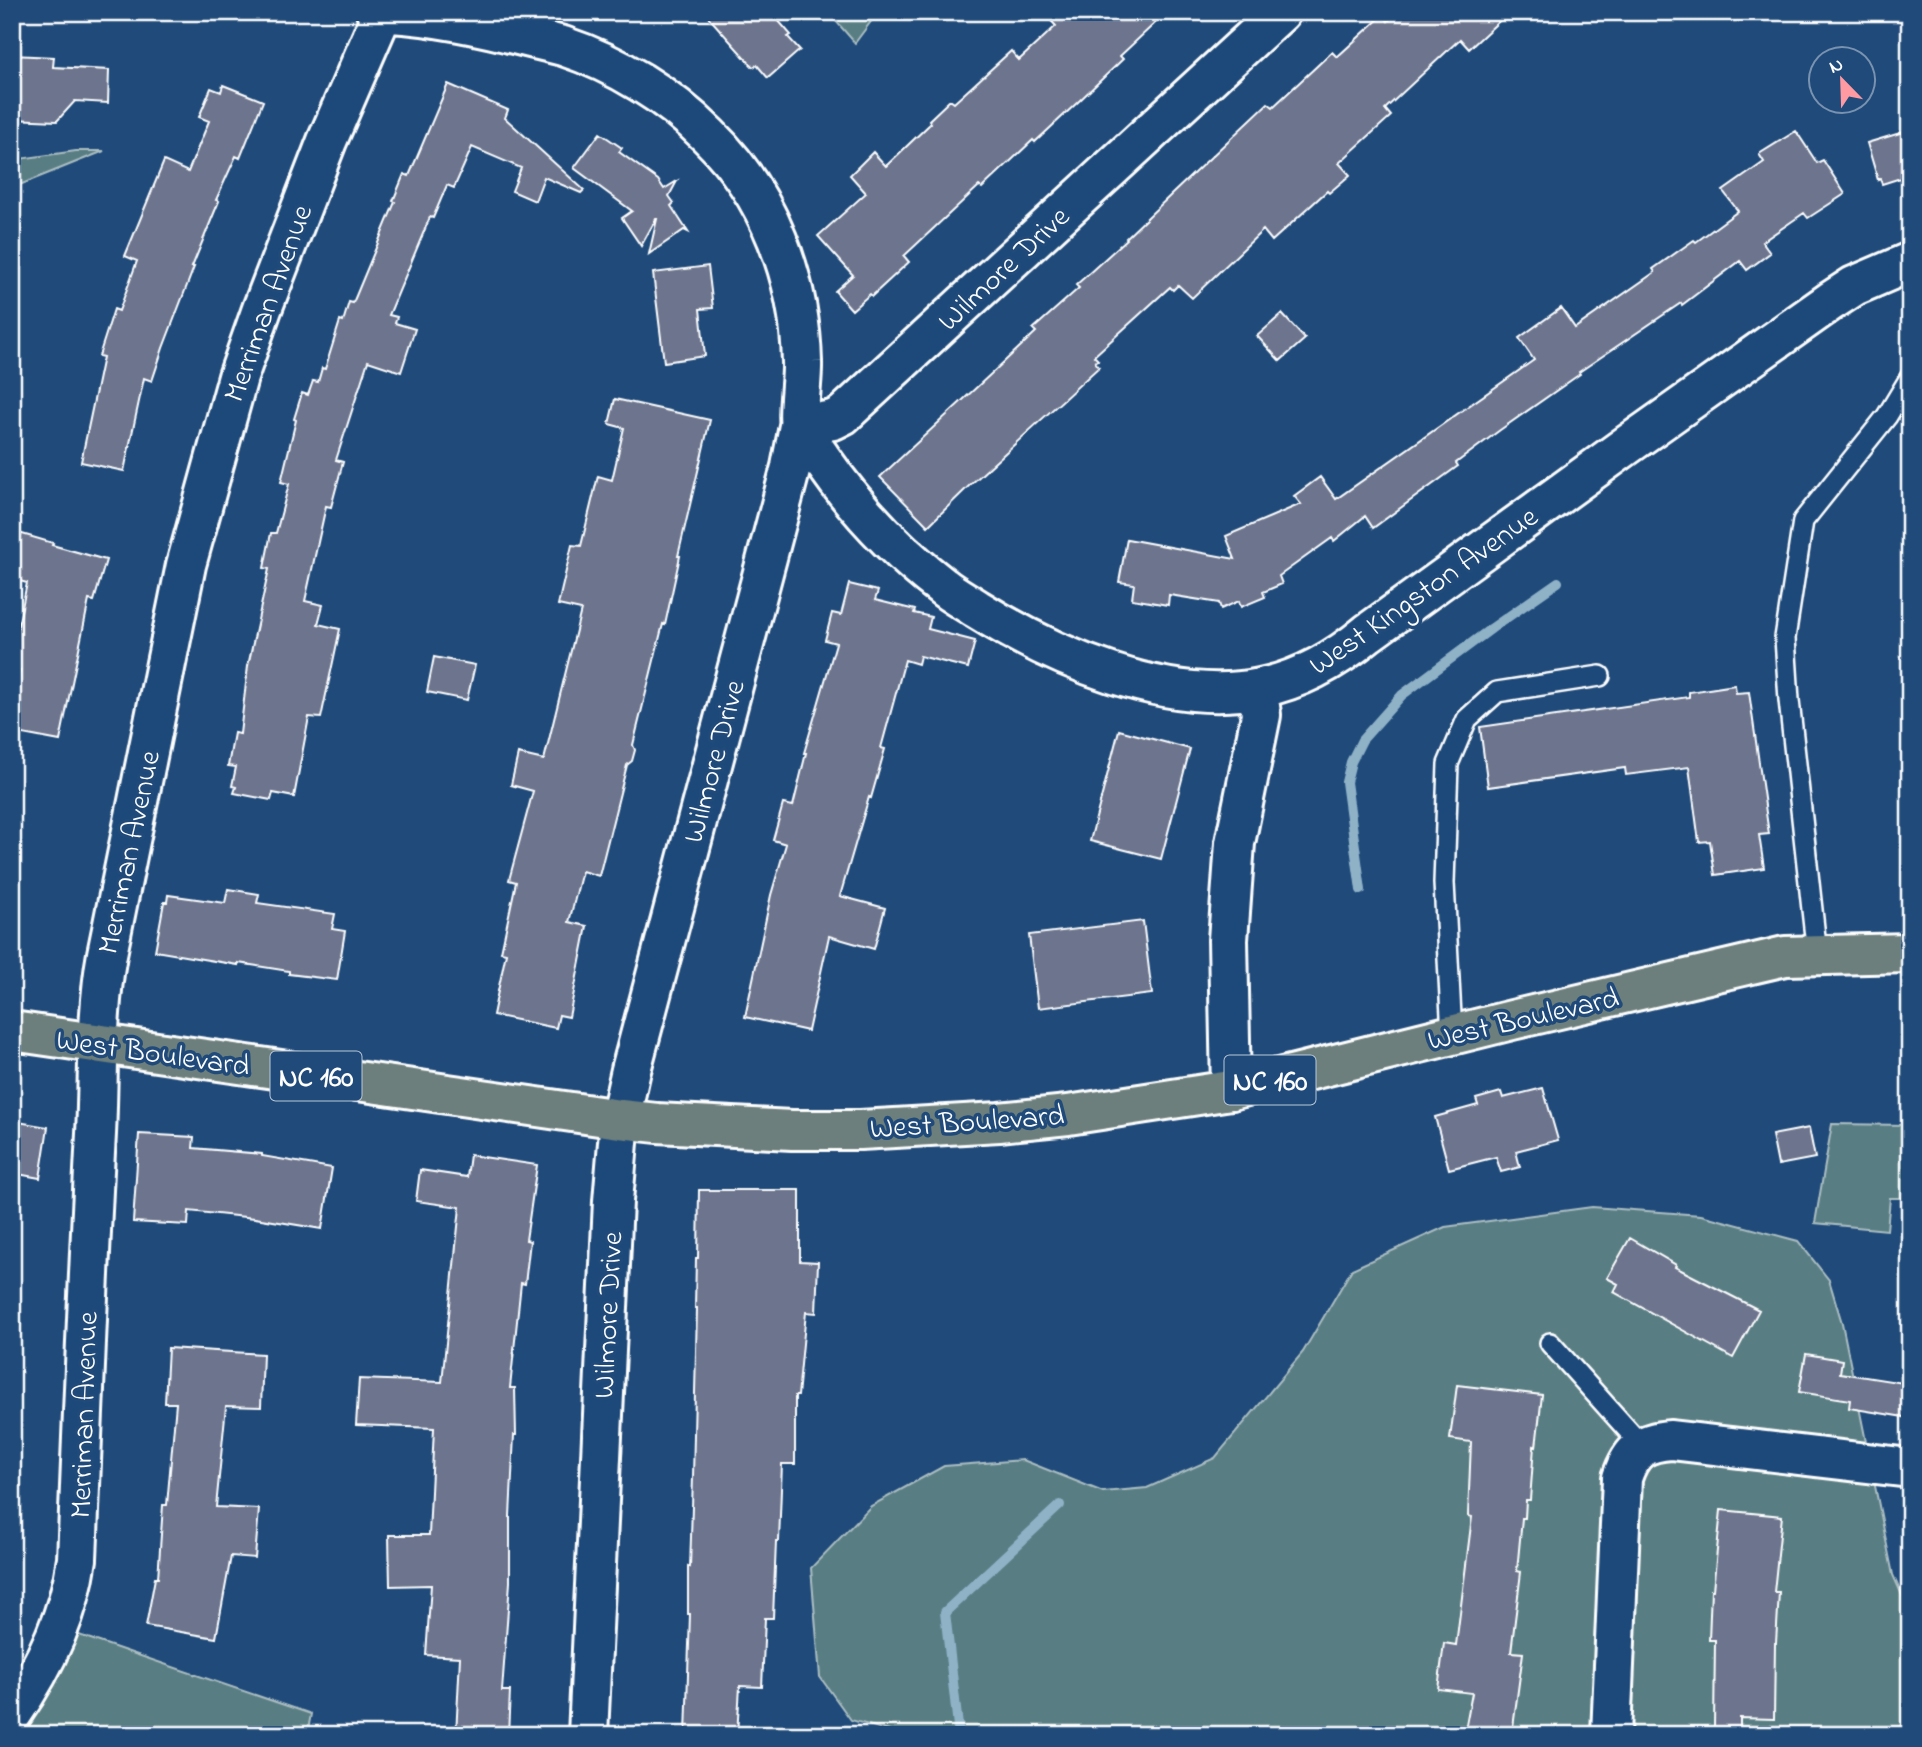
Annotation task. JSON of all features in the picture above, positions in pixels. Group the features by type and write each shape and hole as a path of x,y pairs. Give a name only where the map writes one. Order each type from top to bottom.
{"main road":[{"name":"West Boulevard","path":"12,1031 620,1119 792,1130 860,1130 1068,1115 1231,1090 1785,956 1910,953"}],"street":[{"path":"376,12 475,24 564,47 617,69 667,99 710,136 747,181 763,207 790,280 802,349 803,379 799,426"},
{"name":"Merriman Avenue","path":"12,1714 29,1689 59,1629 74,1583 98,1098 100,1001 104,966 184,575 238,377 262,309 327,141 383,12"},
{"name":"Wilmore Drive","path":"588,1735 613,1201 620,1119 788,480 799,426 833,421 843,415 1281,12"},
{"name":"West Kingston Avenue","path":"799,426 831,473 867,517 945,589 1009,629 1077,661 1129,678 1186,690 1220,692 1258,689 1310,672 1350,649 1368,633 1626,446 1831,301 1854,286 1910,262"},
{"path":"1231,1090 1228,940 1235,843 1261,715 1258,689"},
{"path":"1611,1735 1622,1478 1634,1452 1656,1441 1671,1440 1910,1468"}],"lane":[{"path":"1817,955 1784,638 1803,521 1886,416 1910,378"},
{"path":"1452,1035 1444,883 1448,764 1467,719 1497,692 1600,676"},
{"path":"1549,1343 1643,1447"}],"green space":[{"path":"828,12 878,12 855,43"},
{"path":"76,151 104,151 12,188 12,160"},
{"path":"1832,1124 1910,1125 1910,1198 1890,1198 1887,1230 1815,1223"},
{"path":"1592,1207 1701,1215 1798,1241 1829,1280 1842,1323 1893,1575 1910,1613 1910,1735 903,1735 851,1720 820,1677 811,1568 871,1506 944,1466 1023,1460 1103,1492 1147,1488 1215,1458 1303,1352 1352,1269 1445,1227"},
{"path":"73,1633 311,1714 307,1735 13,1735 42,1693"}],"building":[{"path":"704,12 771,12 800,50 768,78 757,65 753,67"},
{"path":"1043,12 1167,12 1120,56 1123,59 1035,142 1033,140 982,188 979,186 904,256 909,262 872,296 870,294 852,310 835,291 853,275 818,236 866,193 850,175 873,152 886,166 931,123 929,120 950,100 954,103 1011,51 1019,60 1056,26"},
{"path":"1398,12 1509,12 1469,49 1460,39 1385,109 1391,116 1339,163 1350,175 1329,193 1327,191 1272,241 1263,230 1192,298 1178,285 1173,290 1170,287 1094,356 1099,367 928,526 880,477 1036,332 1033,329 1079,288 1076,285 1268,103 1273,107 1332,52 1337,57 1383,15 1388,21"},
{"path":"12,55 54,57 53,67 109,70 108,103 75,101 57,121 12,119"},
{"path":"448,84 508,110 505,118 584,190 581,193 544,177 535,201 512,191 521,168 472,147 454,188 447,185 433,218 430,217 389,315 397,317 395,323 415,329 401,372 368,361 336,460 343,462 331,507 326,506 305,601 323,605 318,624 340,629 321,718 309,717 294,797 273,793 271,800 234,793 236,787 232,786 236,767 228,766 234,733 240,734 248,666 269,569 264,568 271,533 276,533 289,484 281,482 296,420 294,419 302,393 308,395 313,381 318,382 322,368 325,369 340,321 343,322 349,302 353,303 404,174 409,176"},
{"path":"223,85 263,101 240,158 236,156 216,200 219,201 192,267 152,381 144,378 124,471 81,462 103,357 99,356 114,309 119,311 137,261 125,256 164,161 188,172 209,121 199,117 211,88 221,92"},
{"path":"1910,130 1910,175 1882,184 1880,179 1878,180 1867,143"},
{"path":"1796,131 1817,163 1823,160 1845,194 1808,218 1804,213 1762,242 1770,253 1747,270 1740,261 1682,305 1681,303 1579,372 1580,374 1500,430 1456,463 1458,466 1373,528 1365,516 1334,541 1332,538 1279,576 1282,584 1263,592 1265,597 1241,607 1239,601 1221,609 1219,603 1169,595 1168,605 1132,599 1134,584 1119,582 1127,539 1235,559 1226,536 1301,504 1294,496 1320,477 1336,499 1534,360 1519,338 1561,308 1575,328 1655,272 1653,269 1738,211 1723,191 1764,162 1759,154"},
{"path":"600,133 622,148 619,152 658,180 664,189 677,181 669,196 674,203 671,206 688,232 684,230 649,254 656,219 641,246 622,218 632,211 574,168"},
{"path":"708,266 713,308 700,309 705,356 664,362 653,273"},
{"path":"1282,314 1305,339 1280,361 1257,336"},
{"path":"615,399 710,420 665,625 663,624 633,745 635,750 632,761 627,765 599,876 582,871 569,922 587,926 569,1017 559,1015 556,1028 493,1015 506,953 501,952 516,882 509,880 533,791 511,785 518,754 544,760 581,610 558,605 572,545 581,546 598,476 612,480 624,428 609,424"},
{"path":"12,531 106,560 94,601 89,600 60,741 12,732 12,712 20,670 12,668 12,656 27,583 12,579"},
{"path":"849,584 878,591 875,600 931,617 928,629 975,641 968,668 920,656 918,664 905,660 881,748 885,749 840,896 885,908 874,949 829,936 808,1031 745,1017 771,895 786,844 773,840 783,804 793,806 804,753 836,643 825,640 832,613 841,615"},
{"path":"434,657 475,665 467,700 427,692"},
{"path":"1735,685 1736,693 1749,692 1769,834 1759,835 1764,868 1715,875 1710,841 1699,842 1689,767 1626,775 1625,768 1488,787 1480,727 1689,697 1689,692"},
{"path":"1119,730 1190,749 1161,859 1090,841"},
{"path":"228,889 259,894 257,903 335,914 332,929 345,931 337,980 155,951 164,902 167,902 168,895 225,903"},
{"path":"1143,921 1152,994 1038,1008 1029,935"},
{"path":"1543,1088 1558,1140 1516,1151 1520,1167 1501,1172 1496,1157 1449,1169 1435,1117 1478,1105 1476,1099 1501,1092 1503,1098"},
{"path":"12,1121 48,1127 40,1178 12,1173"},
{"path":"1809,1128 1815,1158 1778,1165 1772,1135"},
{"path":"139,1134 194,1137 193,1148 262,1154 332,1168 322,1229 189,1211 188,1225 133,1222"},
{"path":"470,1155 537,1165 526,1240 530,1241 525,1284 521,1283 510,1388 515,1388 516,1435 502,1691 510,1691 508,1735 456,1735 460,1657 426,1655 431,1585 390,1586 389,1535 429,1535 434,1428 356,1425 359,1379 442,1382 460,1207 416,1201 420,1170 467,1177"},
{"path":"699,1190 800,1190 800,1261 818,1262 816,1313 806,1312 798,1396 795,1396 795,1464 782,1464 773,1618 765,1618 762,1687 740,1686 737,1735 686,1735"},
{"path":"1630,1238 1676,1265 1675,1267 1759,1310 1733,1358 1614,1292 1618,1284 1607,1278"},
{"path":"168,1348 263,1354 261,1407 226,1406 216,1507 259,1509 255,1558 231,1556 216,1638 146,1626 155,1578 158,1578 163,1505 167,1505 176,1403 165,1403"},
{"path":"1806,1354 1842,1360 1840,1373 1910,1384 1910,1418 1849,1408 1850,1400 1799,1392"},
{"path":"1457,1385 1542,1395 1536,1447 1534,1446 1530,1500 1526,1500 1525,1518 1522,1518 1517,1571 1521,1572 1511,1652 1523,1653 1512,1735 1464,1735 1472,1693 1438,1689 1444,1643 1456,1645 1472,1517 1468,1516 1471,1442 1450,1439"},
{"path":"1721,1510 1782,1516 1774,1592 1779,1592 1774,1719 1740,1718 1740,1729 1714,1729 1715,1640 1709,1640 1711,1590"}],"waterway":[{"path":"1361,890 1346,782 1351,762 1362,740 1402,695 1558,582"},
{"path":"959,1735 945,1612 1060,1505"}]}
